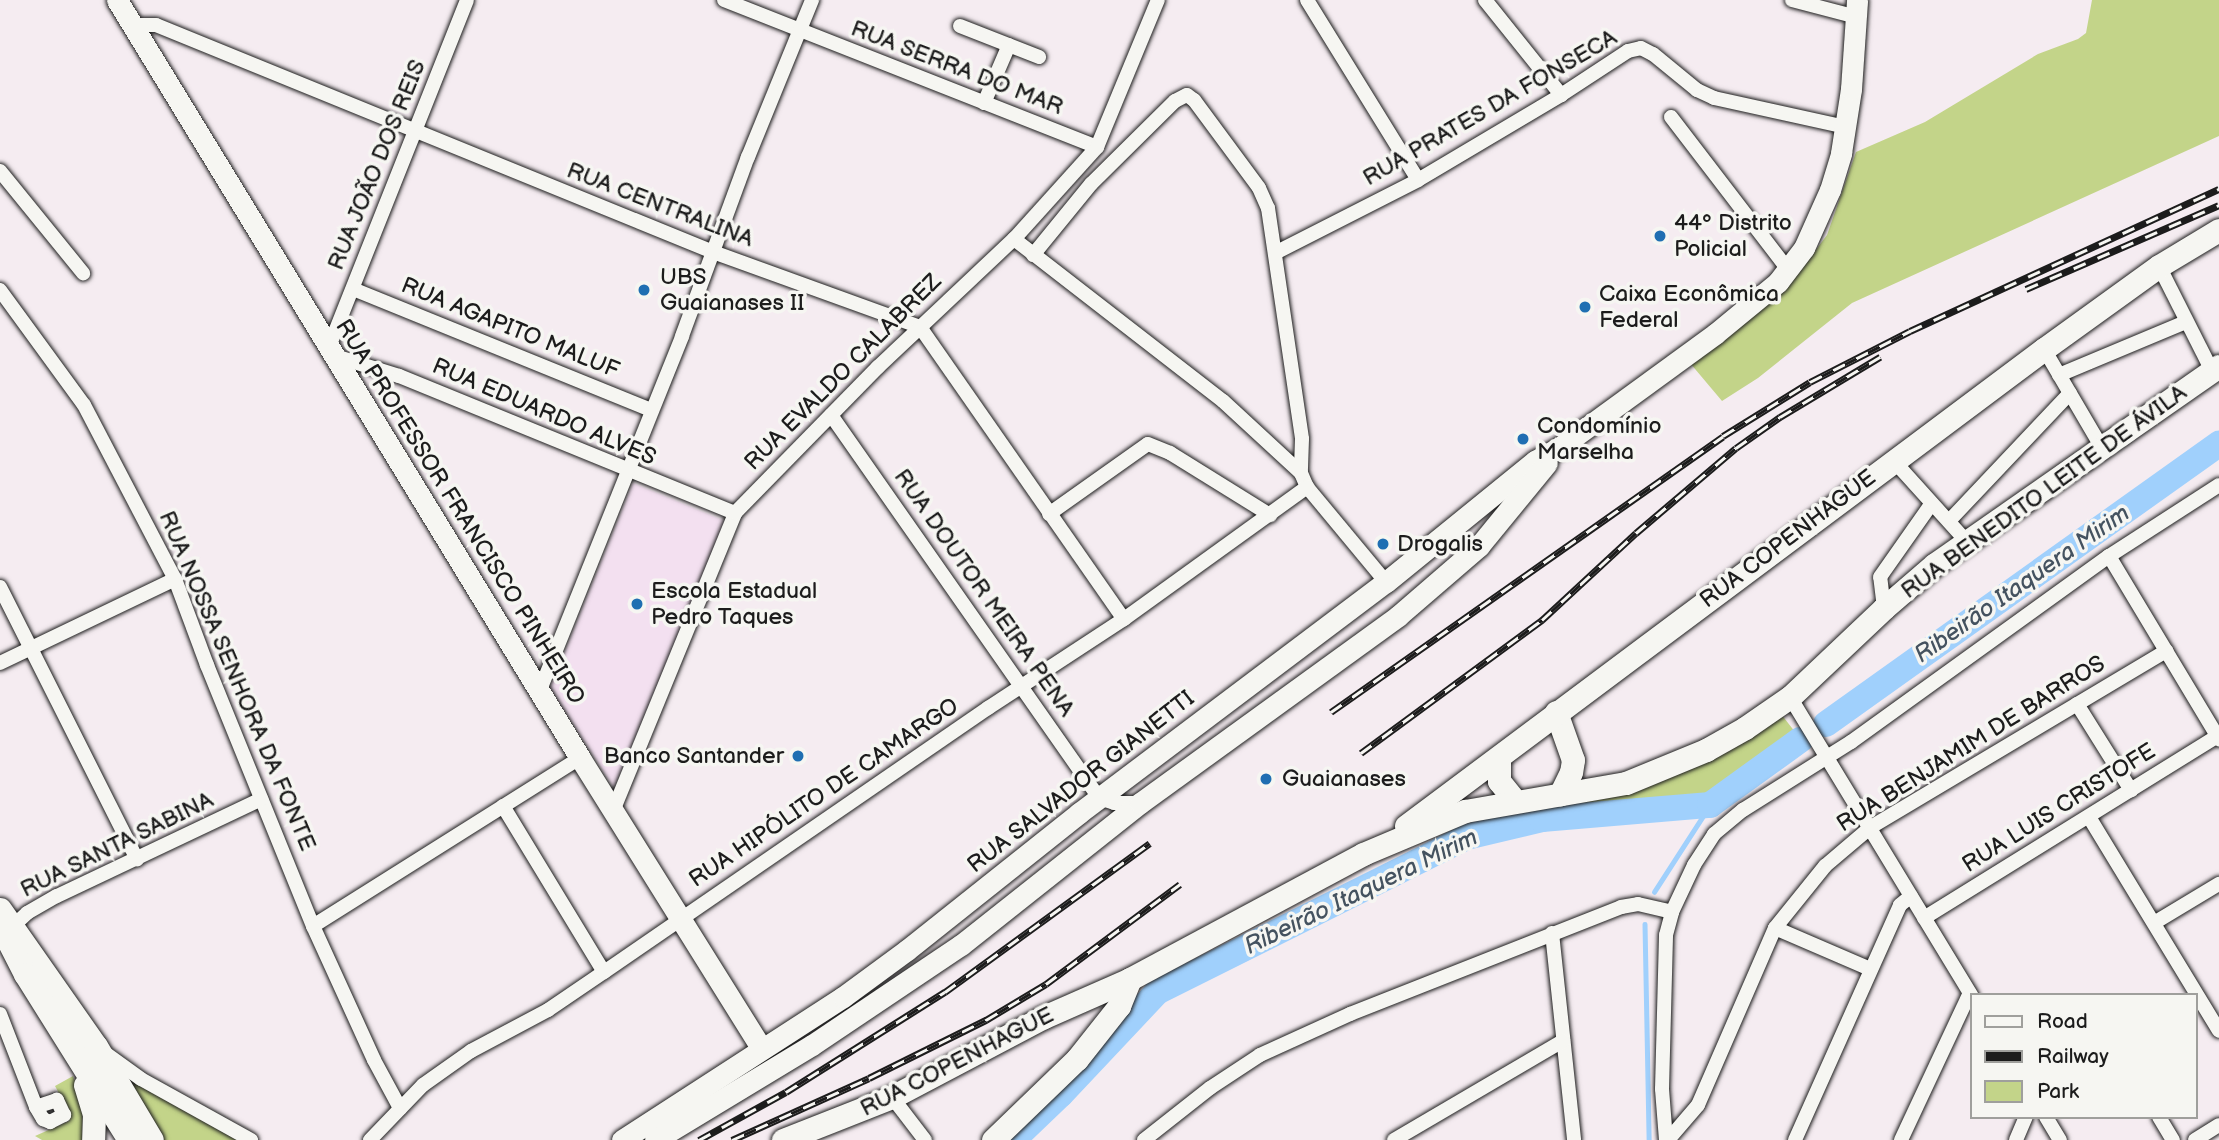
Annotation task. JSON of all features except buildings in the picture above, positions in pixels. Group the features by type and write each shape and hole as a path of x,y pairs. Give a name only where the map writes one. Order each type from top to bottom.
{"main road":[{"name":"RUA PROFESSOR FRANCISCO PINHEIRO","path":"124,8 580,758 762,1049"},
{"name":"RUA SALVADOR GIANETTI","path":"622,1140 843,997 907,950 1099,798 1386,582 1535,461 1560,447 1715,334 1788,271 1817,223 1841,153 1857,9"},
{"name":"RUA COPENHAGUE","path":"1363,854 1532,734 1556,712 2044,349 2159,266 2219,230"},
{"name":"RUA BENEDITO LEITE DE ÁVILA","path":"1130,979 1363,854 1465,811 1626,783 1653,773 1745,728 1790,697 1884,608 1967,542 2216,368"},
{"name":"RUA SALVADOR GIANETTI","path":"655,1140 891,994 961,944 1140,803 1392,621 1479,546 1560,447"},
{"path":"1386,582 1395,599 1392,621"},
{"path":"1556,712 1569,741 1572,772 1560,795"},
{"path":"1532,734 1569,741"},
{"path":"1499,758 1499,781 1515,801"},
{"path":"4,927 96,1046 152,1140"},
{"path":"4,927 76,1058 129,1140"},
{"name":"RUA COPENHAGUE","path":"783,1140 826,1131 1044,1017 1130,979"},
{"path":"993,1140 1077,1059 1119,1006 1130,979"},
{"path":"76,1058 94,1115 93,1140"}],"street":[{"name":"RUA JOÃO DOS REIS","path":"332,351 352,289 467,0"},
{"name":"RUA SERRA DO MAR","path":"724,0 1097,147"},
{"path":"540,690 812,0"},
{"name":"RUA EVALDO CALABREZ","path":"613,811 735,513 920,327 1014,239 1097,147 1158,0"},
{"path":"1307,0 1418,180"},
{"path":"1485,0 1561,95"},
{"path":"1792,0 1857,9"},
{"name":"RUA CENTRALINA","path":"124,8 156,25 713,252 920,327"},
{"path":"960,26 1039,57"},
{"path":"984,103 1009,45"},
{"name":"RUA PRATES DA FONSECA","path":"1275,253 1418,180 1561,95 1628,51 1641,48 1667,64 1697,90 1713,98 1846,127"},
{"path":"1033,255 1120,155 1175,101 1187,95 1197,103 1259,188 1268,208 1302,439 1301,472 1307,487 1386,582"},
{"path":"1671,117 1788,271"},
{"path":"0,171 83,273"},
{"path":"1014,239 1215,394 1301,472"},
{"path":"2159,266 2186,322 2216,368"},
{"name":"RUA AGAPITO MALUF","path":"352,289 651,410"},
{"name":"RUA NOSSA SENHORA DA FONTE","path":"0,290 84,405 175,579 313,926 374,1060 400,1108"},
{"path":"2059,375 2186,322"},
{"path":"920,327 1124,619"},
{"path":"2044,349 2102,448"},
{"name":"RUA EDUARDO ALVES","path":"332,351 735,513"},
{"path":"1950,521 2070,393"},
{"name":"RUA DOUTOR MEIRA PENA","path":"831,415 1099,798"},
{"path":"1049,514 1148,444 1170,453 1270,515"},
{"path":"1893,460 1967,542"},
{"path":"1667,1140 1662,1089 1666,910 1714,834 1743,810 2109,556 2219,485"},
{"name":"RUA HIPÓLITO DE CAMARGO","path":"370,1140 423,1085 471,1051 548,1010 1124,619 1307,487"},
{"path":"1884,608 1880,577 1932,503"},
{"path":"2109,556 2218,738"},
{"path":"0,663 175,579"},
{"path":"0,587 137,859"},
{"name":"RUA BENJAMIM DE BARROS","path":"1667,1140 1698,1105 1775,928 1825,866 1871,827 2166,651"},
{"path":"1790,697 1970,993"},
{"path":"2077,705 2131,790"},
{"name":"RUA LUIS CRISTOFE","path":"1924,918 2218,738"},
{"path":"313,926 580,758"},
{"path":"1099,798 1114,803 1140,803"},
{"name":"RUA SANTA SABINA","path":"4,927 57,896 261,799"},
{"path":"503,806 604,972"},
{"path":"2089,817 2154,923 2190,992"},
{"path":"2154,923 2219,884"},
{"path":"1795,1140 1900,905 1911,895"},
{"path":"1144,1140 1210,1088 1260,1055 1350,1014 1621,907 1638,904 1666,910"},
{"path":"1775,928 1870,969"},
{"path":"1552,933 1574,1140"},
{"path":"1901,1140 1970,996"},
{"path":"2198,1003 2219,1031"},
{"path":"0,1014 36,1107"},
{"path":"1394,1140 1563,1041"},
{"path":"96,1046 141,1079 251,1140"},
{"path":"892,1097 925,1140"},
{"path":"2016,1140 2025,1119"},
{"path":"2047,1119 2060,1140"},
{"path":"2160,1119 2173,1140"},
{"path":"2195,1140 2219,1125"}],"shaded area":[{"name":"Escola Estadual Pedro Taques","path":"633,483 725,521 614,788 550,688"}],"green space":[{"path":"2092,0 2219,0 2219,136 1852,303 1758,378 1722,401 1690,363 1794,279 1827,235 1856,152 1925,122 2038,54 2078,39 2086,33"},
{"path":"1781,714 1799,737 1712,799 1702,802 1553,808 1554,802"},
{"path":"121,1073 242,1140 163,1140"},
{"path":"73,1076 83,1104 82,1140 42,1140 35,1136 69,1121 70,1114 55,1086"}],"waterway":[{"name":"Ribeirão Itaquera Mirim","path":"1826,724 2219,444"},
{"name":"Ribeirão Itaquera Mirim","path":"1013,1140 1061,1094 1157,992 1466,837 1542,819 1710,805 1800,740"},
{"path":"1654,892 1710,805"},
{"path":"1645,924 1649,1140"}],"railway":[{"path":"1331,712 1723,436 1810,382 1910,331 2219,189"},
{"path":"2026,289 2219,205"},
{"path":"1361,753 1542,620 1636,533 1736,448 1780,417 1880,357"},
{"path":"699,1140 786,1092 945,992 1150,843"},
{"path":"732,1140 869,1078 986,1020 1046,984 1180,884"}],"place":[{"name":"44º Distrito Policial","path":"1660,236"},
{"name":"UBS Guaianases II","path":"644,290"},
{"name":"Caixa Econômica Federal","path":"1585,307"},
{"name":"Condomínio Marselha","path":"1523,439"},
{"name":"Drogalis","path":"1383,544"},
{"name":"Escola Estadual Pedro Taques","path":"637,604"},
{"name":"Banco Santander","path":"798,756"},
{"name":"Guaianases","path":"1266,779"}]}
